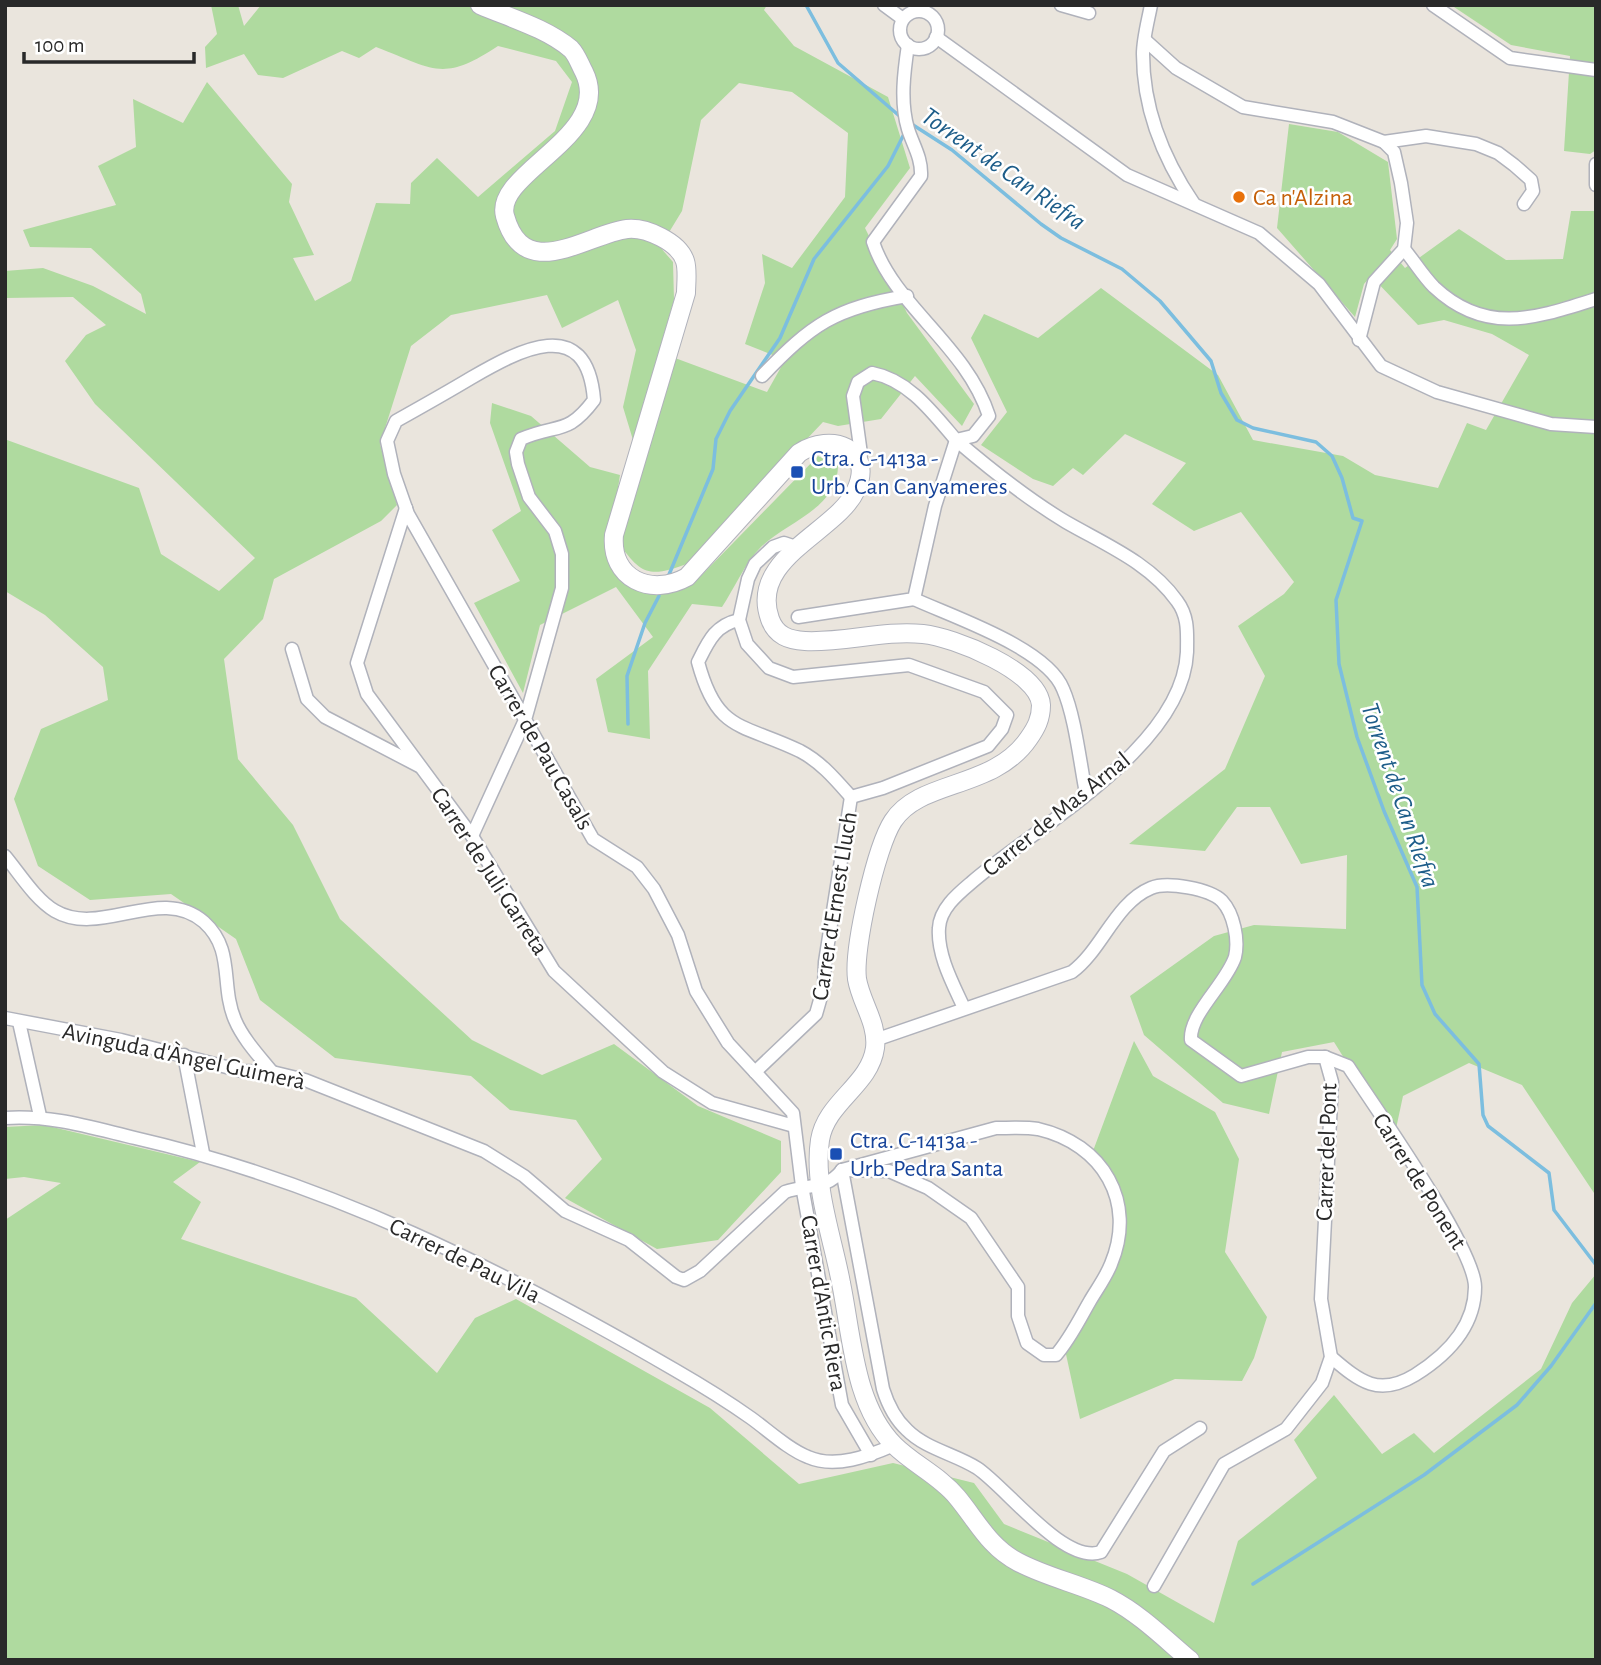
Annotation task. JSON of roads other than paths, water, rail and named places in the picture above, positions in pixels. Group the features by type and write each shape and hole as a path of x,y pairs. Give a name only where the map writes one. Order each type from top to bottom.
{"main road":[{"path":"480,5 551,35 573,51 588,82 585,108 571,135 510,192 504,211 510,233 526,247 549,253 574,248 628,229 639,230 650,232 672,244 685,260 686,293 614,535 613,547 624,572 633,581 646,586 674,584 687,577 799,453 824,442 838,443 852,452 859,462 858,487 850,500 796,547 779,568 768,596 770,619 787,639 813,641 866,635 926,634 999,660 1025,677 1041,701 1039,724 1022,749 992,773 920,798 896,816 881,841 856,961 858,985 869,1011 875,1040 872,1060 830,1115 820,1155 822,1186 864,1392 874,1418 894,1445 955,1494 988,1539 1007,1555 1122,1605 1190,1660"}],"street":[{"path":"884,5 904,19"},
{"path":"1061,5 1089,13"},
{"path":"1151,5 1143,54 1153,124 1176,178 1194,204"},
{"path":"1433,5 1510,58 1596,70"},
{"path":"914,599 935,506 956,440 973,436 989,416 980,389 881,265 873,242 921,176 922,163 907,126 903,79 908,45 900,33 904,19 914,11 929,9 936,23 936,37"},
{"path":"908,45 921,48 936,37"},
{"path":"936,37 1127,175 1259,233 1319,284 1381,366 1437,392 1551,424 1596,426"},
{"path":"1145,40 1176,68 1243,107 1333,122 1384,142 1394,152 1406,223 1404,249 1374,282 1359,340"},
{"path":"1384,142 1426,136 1476,144 1498,153 1531,180 1533,191 1524,204"},
{"path":"1596,164 1596,185"},
{"path":"1404,249 1435,288 1486,319 1527,319 1596,299"},
{"path":"762,376 814,325 849,308 907,296"},
{"name":"Carrer de Pau Casals","path":"525,720 562,588 562,554 555,531 529,498 516,452 521,439 541,431 566,428 582,416 594,400 592,380 582,359 565,346 545,345 520,351 396,421 387,441 406,508 525,720 593,839 637,867 654,889 678,935 696,991 728,1044 793,1113 802,1186"},
{"name":"Carrer de Mas Arnal","path":"858,426 853,396 858,382 872,373 891,376 923,402 956,440 1008,484 1125,554 1162,581 1180,604 1188,625 1186,673 1174,698 1153,730 1117,770 992,865 951,901 938,926 945,965 964,1008"},
{"path":"838,443 851,437 858,426"},
{"path":"858,426 859,462"},
{"name":"Carrer de Juli Garreta","path":"406,508 357,663 367,694 472,836 554,971 663,1072 712,1103 794,1126"},
{"path":"739,620 728,622 714,632 698,662 706,691 726,720 801,752 830,772 851,797 988,747 1002,729 1007,715 984,692 909,665 793,677 769,668 747,644 739,620 755,564 773,547 784,544 796,547"},
{"path":"798,617 914,599 1023,650 1051,671 1063,688 1086,793"},
{"path":"292,649 307,699 325,717 422,768"},
{"path":"472,836 525,720"},
{"name":"Carrer d'Ernest Lluch","path":"755,1072 816,1014 824,986 825,962 851,797"},
{"path":"5,856 44,904 66,915 94,919 178,908 202,920 225,952 235,1020 272,1072"},
{"name":"Carrer del Pont","path":"875,1040 1072,972 1088,960 1123,909 1152,887 1186,886 1222,900 1235,925 1235,955 1222,982 1190,1029 1191,1040 1241,1076 1308,1057 1325,1057 1332,1082 1321,1299 1331,1357"},
{"name":"Avinguda d'Àngel Guimerà","path":"5,1018 184,1055 242,1071 272,1072 305,1080 484,1151 524,1177 565,1211 629,1240 676,1277 684,1280 701,1271 785,1192 802,1186"},
{"path":"19,1022 40,1116"},
{"path":"184,1055 203,1153"},
{"name":"Carrer de Ponent","path":"1325,1057 1348,1066 1463,1246 1475,1283 1474,1305 1460,1337 1435,1363 1403,1382 1380,1387 1357,1380 1331,1357"},
{"name":"Carrer de Pau Vila","path":"5,1118 40,1116 203,1153 328,1198 474,1259 674,1369 733,1405 808,1457 826,1461 871,1455 894,1445"},
{"path":"799,1161 820,1155 842,1170 889,1171 928,1188 971,1218 1018,1287 1018,1316 1027,1343 1044,1355 1056,1355 1065,1345 1112,1263 1118,1233 1119,1199 1111,1178 1098,1161 1069,1142 1038,1129 996,1128 842,1170 834,1181 822,1186 802,1186"},
{"path":"842,1170 883,1389 896,1418 912,1435 976,1468 1018,1507 1068,1546 1093,1555 1101,1552 1164,1451 1200,1428"},
{"name":"Carrer d'Antic Riera","path":"802,1186 842,1405 871,1455"},
{"path":"1154,1586 1224,1464 1286,1429 1322,1383 1331,1357"}],"waterway":[{"name":"Torrent de Can Riefra","path":"806,5 838,63 903,119"},
{"name":"Torrent de Can Riefra","path":"910,123 952,150 1041,224 1061,238 1122,269 1160,301 1211,361 1221,393 1237,420 1253,428 1316,442 1332,456 1342,478 1353,518 1362,521 1336,600 1339,664 1357,737 1384,811 1417,887 1422,985 1435,1014 1479,1064 1483,1115 1488,1126 1549,1173 1554,1210 1596,1265"},
{"path":"668,577 713,469 716,439 730,411 780,338 814,259 888,166 905,132"},
{"path":"628,724 627,676 645,623 659,596"},
{"path":"1253,1584 1424,1475 1517,1405 1551,1366 1596,1303"}],"place":[{"name":"Ca n'Alzina","path":"1239,197"},
{"name":"Ctra. C-1413a - Urb. Can Canyameres","path":"797,472"},
{"name":"Ctra. C-1413a - Urb. Pedra Santa","path":"836,1154"}]}
